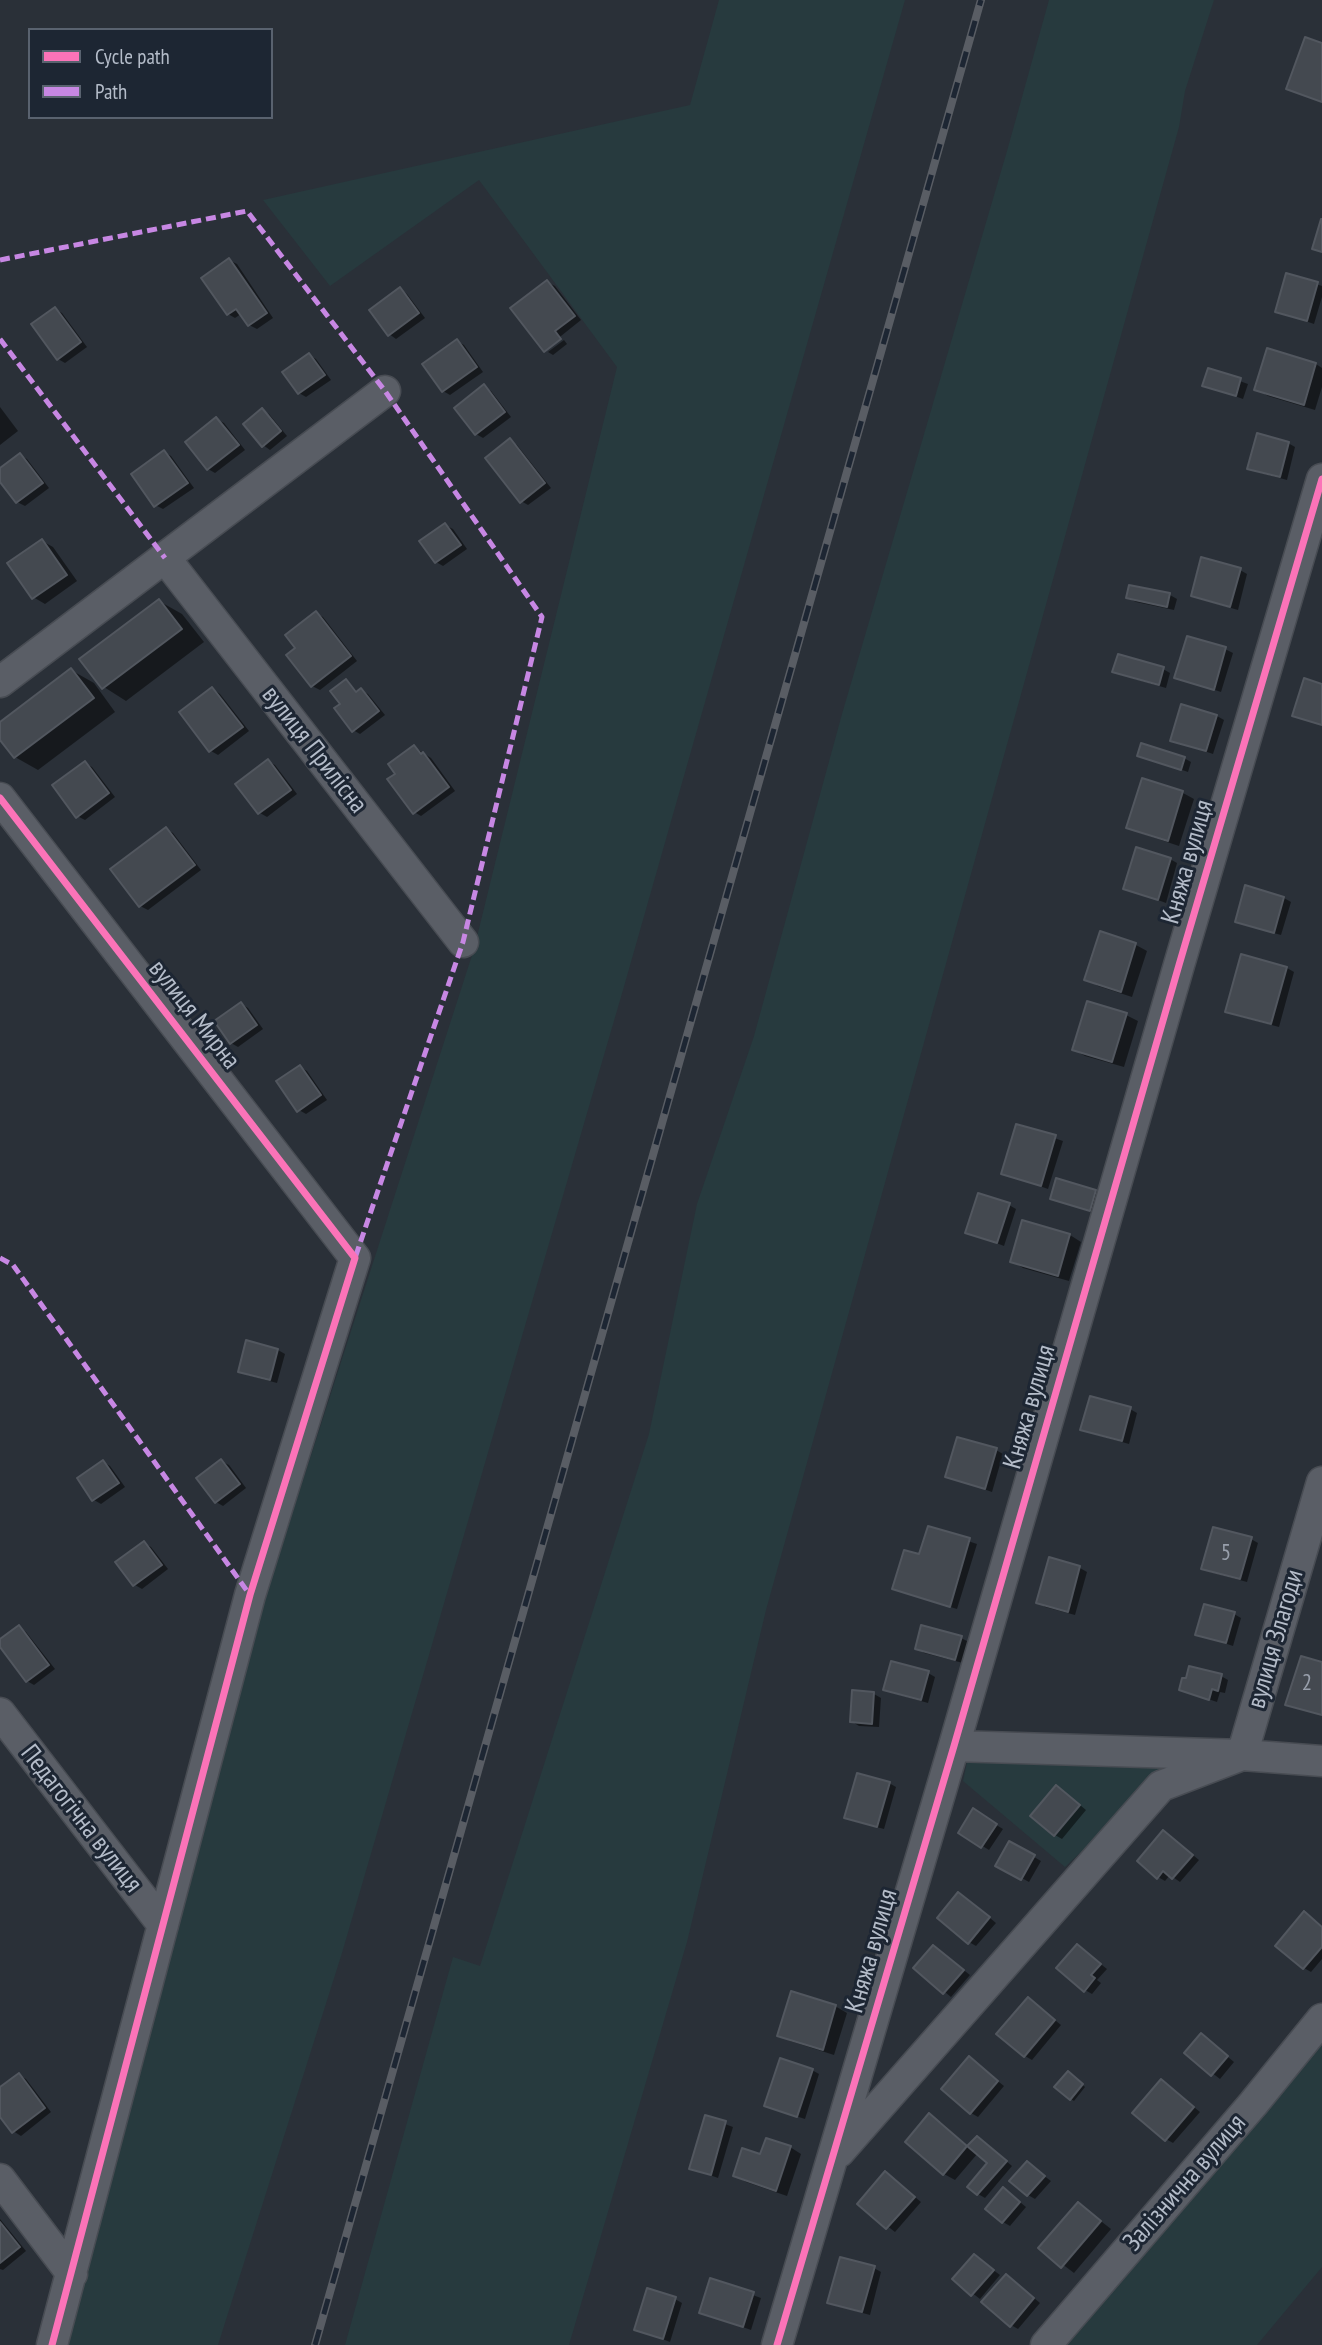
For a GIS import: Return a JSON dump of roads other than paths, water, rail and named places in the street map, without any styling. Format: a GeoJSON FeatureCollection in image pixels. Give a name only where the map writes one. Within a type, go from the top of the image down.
{"type":"FeatureCollection","features":[{"type":"Feature","properties":{"kind":"street"},"geometry":{"type":"LineString","coordinates":[[0,682],[385,391]]}},
{"type":"Feature","properties":{"kind":"street","name":"Княжа вулиця"},"geometry":{"type":"LineString","coordinates":[[777,2345],[1322,479]]}},
{"type":"Feature","properties":{"kind":"street","name":"вулиця Прилісна"},"geometry":{"type":"LineString","coordinates":[[165,558],[463,942]]}},
{"type":"Feature","properties":{"kind":"street","name":"вулиця Мирна"},"geometry":{"type":"LineString","coordinates":[[0,798],[355,1258],[250,1595],[163,1926]]}},
{"type":"Feature","properties":{"kind":"street","name":"вулиця Злагоди"},"geometry":{"type":"LineString","coordinates":[[1242,1755],[1322,1482]]}},
{"type":"Feature","properties":{"kind":"street","name":"Педагогічна вулиця"},"geometry":{"type":"LineString","coordinates":[[0,1713],[163,1926]]}},
{"type":"Feature","properties":{"kind":"street"},"geometry":{"type":"LineString","coordinates":[[954,1746],[1242,1755],[1322,1761]]}},
{"type":"Feature","properties":{"kind":"street"},"geometry":{"type":"LineString","coordinates":[[832,2158],[1161,1786],[1242,1755]]}},
{"type":"Feature","properties":{"kind":"street"},"geometry":{"type":"LineString","coordinates":[[52,2345],[163,1926]]}},
{"type":"Feature","properties":{"kind":"street","name":"Залізнична вулиця"},"geometry":{"type":"LineString","coordinates":[[1046,2345],[1253,2104],[1322,2019]]}},
{"type":"Feature","properties":{"kind":"street"},"geometry":{"type":"LineString","coordinates":[[0,2179],[72,2274]]}},
{"type":"Feature","properties":{"kind":"railway"},"geometry":{"type":"LineString","coordinates":[[315,2345],[981,0]]}}]}
